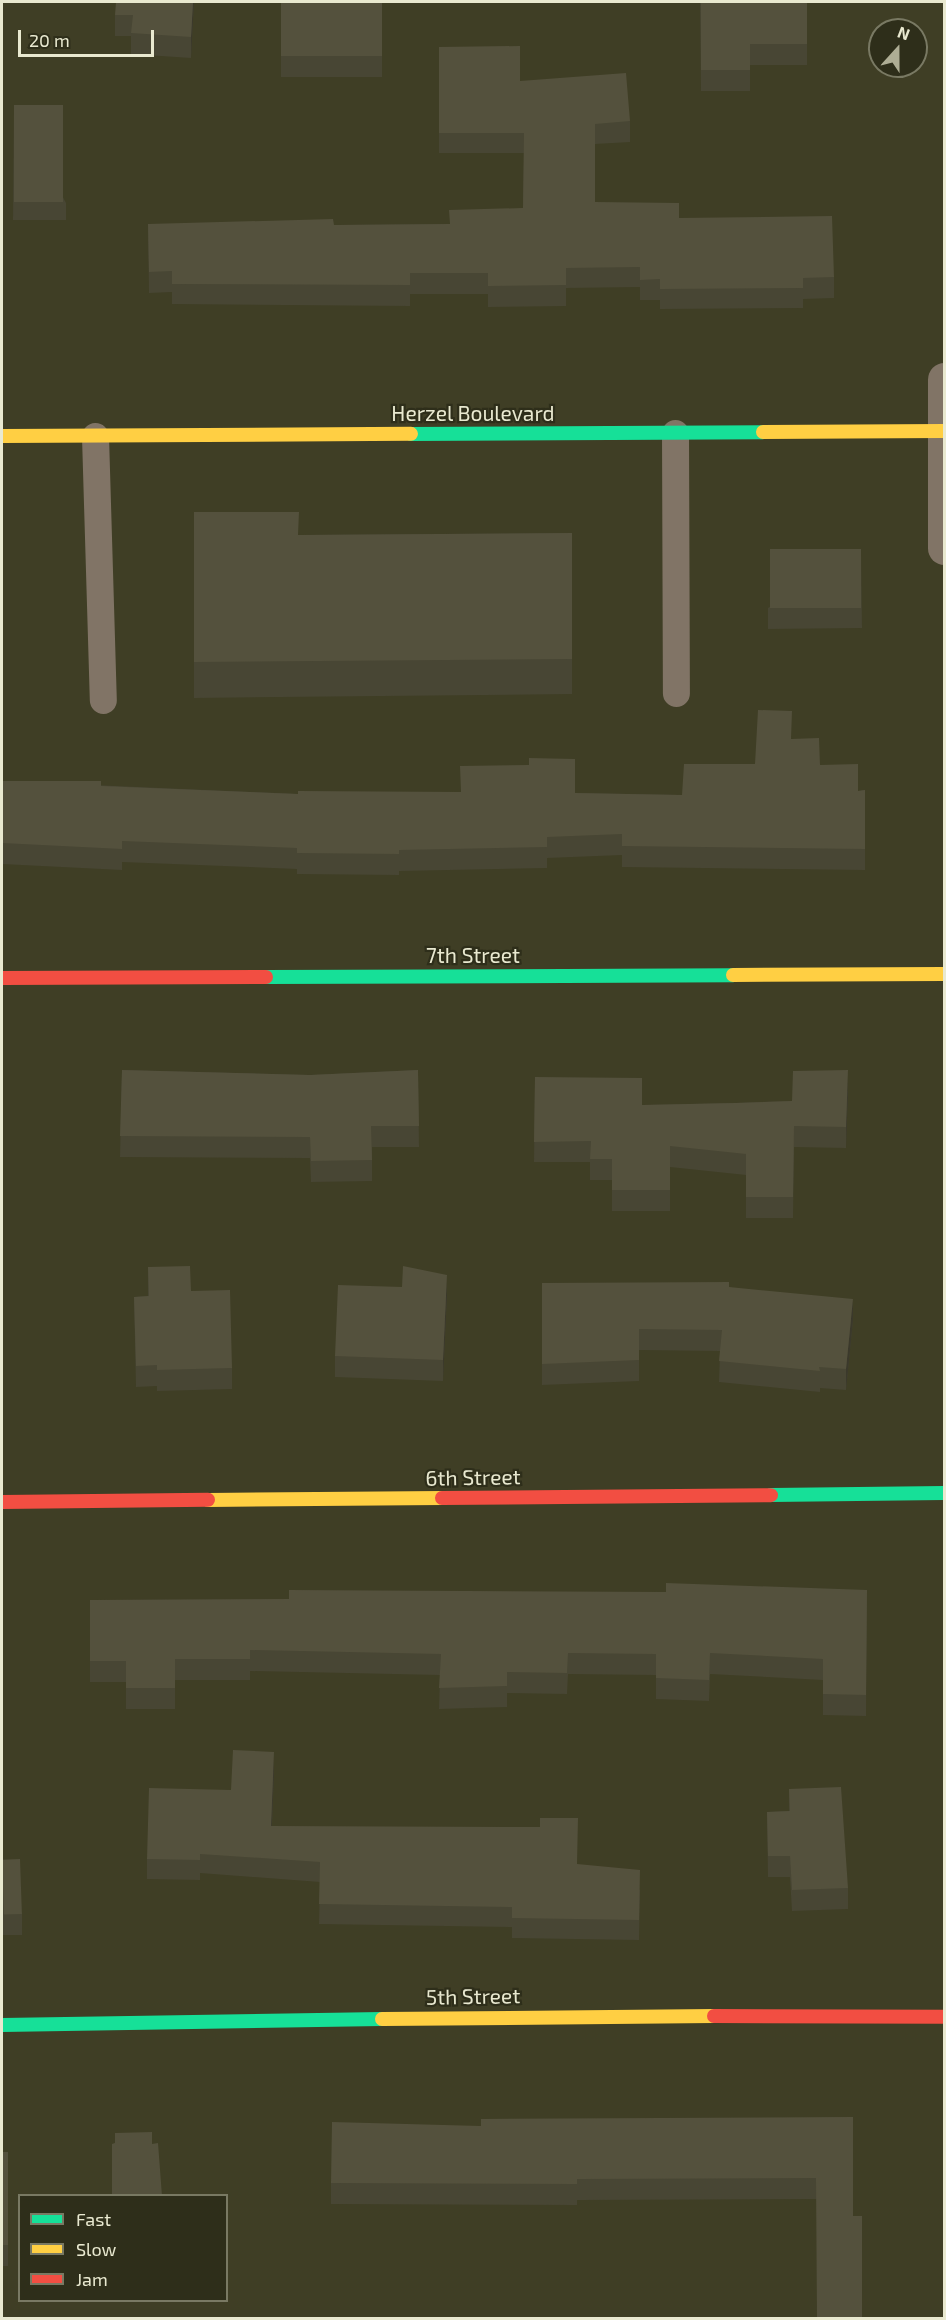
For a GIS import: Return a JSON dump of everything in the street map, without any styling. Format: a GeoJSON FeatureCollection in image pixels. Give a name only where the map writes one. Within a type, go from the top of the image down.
{"type":"FeatureCollection","features":[{"type":"Feature","properties":{"kind":"street"},"geometry":{"type":"LineString","coordinates":[[945,380],[943,431],[945,548]]}},
{"type":"Feature","properties":{"kind":"street","name":"Herzel Boulevard"},"geometry":{"type":"LineString","coordinates":[[2,436],[943,431]]}},
{"type":"Feature","properties":{"kind":"street","name":"7th Street"},"geometry":{"type":"LineString","coordinates":[[2,978],[945,974]]}},
{"type":"Feature","properties":{"kind":"street","name":"6th Street"},"geometry":{"type":"LineString","coordinates":[[2,1502],[945,1493]]}},
{"type":"Feature","properties":{"kind":"street","name":"5th Street"},"geometry":{"type":"LineString","coordinates":[[2,2025],[558,2016],[945,2017]]}},
{"type":"Feature","properties":{"kind":"lane"},"geometry":{"type":"LineString","coordinates":[[675,433],[676,693]]}},
{"type":"Feature","properties":{"kind":"lane"},"geometry":{"type":"LineString","coordinates":[[95,436],[103,700]]}},
{"type":"Feature","properties":{"kind":"building"},"geometry":{"type":"Polygon","coordinates":[[[116,2],[193,2],[191,37],[131,33],[133,15],[115,15],[116,2]]]}},
{"type":"Feature","properties":{"kind":"building"},"geometry":{"type":"Polygon","coordinates":[[[281,2],[382,2],[382,56],[281,56],[281,2]]]}},
{"type":"Feature","properties":{"kind":"building"},"geometry":{"type":"Polygon","coordinates":[[[701,2],[807,2],[807,44],[750,44],[750,70],[701,70],[701,2]]]}},
{"type":"Feature","properties":{"kind":"building"},"geometry":{"type":"Polygon","coordinates":[[[520,46],[520,81],[626,73],[630,121],[595,124],[595,202],[679,203],[679,218],[832,216],[834,277],[803,278],[803,288],[660,289],[660,279],[640,280],[640,267],[566,268],[566,285],[488,286],[488,273],[410,273],[410,285],[172,284],[172,271],[149,272],[148,224],[333,219],[334,225],[450,224],[449,210],[523,208],[524,133],[439,133],[439,47],[520,46]]]}},
{"type":"Feature","properties":{"kind":"building"},"geometry":{"type":"Polygon","coordinates":[[[14,105],[63,105],[63,202],[14,202],[14,105]]]}},
{"type":"Feature","properties":{"kind":"building"},"geometry":{"type":"Polygon","coordinates":[[[194,512],[299,512],[298,535],[572,533],[572,659],[194,662],[194,512]]]}},
{"type":"Feature","properties":{"kind":"building"},"geometry":{"type":"Polygon","coordinates":[[[770,549],[861,549],[861,608],[770,608],[770,549]]]}},
{"type":"Feature","properties":{"kind":"building"},"geometry":{"type":"Polygon","coordinates":[[[758,710],[792,711],[791,739],[819,738],[820,765],[858,764],[858,791],[865,790],[865,849],[622,846],[622,834],[547,837],[547,847],[399,850],[399,854],[297,853],[297,848],[122,841],[122,849],[2,843],[2,781],[101,781],[101,786],[298,794],[298,791],[461,792],[460,766],[529,765],[529,758],[575,759],[575,793],[682,795],[684,764],[755,764],[758,710]]]}},
{"type":"Feature","properties":{"kind":"building"},"geometry":{"type":"Polygon","coordinates":[[[122,1070],[310,1075],[418,1070],[419,1126],[371,1126],[372,1160],[311,1161],[310,1137],[120,1136],[122,1070]]]}},
{"type":"Feature","properties":{"kind":"building"},"geometry":{"type":"Polygon","coordinates":[[[848,1070],[846,1127],[794,1126],[793,1197],[746,1197],[746,1154],[670,1146],[670,1190],[612,1190],[612,1159],[590,1159],[591,1141],[534,1142],[535,1077],[642,1078],[642,1105],[735,1103],[792,1101],[793,1071],[848,1070]]]}},
{"type":"Feature","properties":{"kind":"building"},"geometry":{"type":"Polygon","coordinates":[[[2,1072],[3,1133],[2,1133],[2,1072]]]}},
{"type":"Feature","properties":{"kind":"building"},"geometry":{"type":"Polygon","coordinates":[[[190,1266],[191,1291],[230,1290],[232,1368],[157,1370],[157,1365],[136,1366],[134,1297],[149,1296],[148,1267],[190,1266]]]}},
{"type":"Feature","properties":{"kind":"building"},"geometry":{"type":"Polygon","coordinates":[[[403,1266],[447,1275],[443,1360],[335,1356],[338,1285],[402,1287],[403,1266]]]}},
{"type":"Feature","properties":{"kind":"building"},"geometry":{"type":"Polygon","coordinates":[[[729,1282],[729,1287],[853,1299],[846,1369],[819,1367],[820,1371],[719,1361],[722,1330],[639,1329],[639,1360],[542,1364],[542,1283],[729,1282]]]}},
{"type":"Feature","properties":{"kind":"building"},"geometry":{"type":"Polygon","coordinates":[[[666,1583],[867,1590],[866,1695],[823,1694],[823,1659],[710,1653],[709,1680],[656,1678],[656,1654],[568,1653],[567,1673],[507,1672],[507,1686],[439,1688],[441,1654],[250,1650],[250,1659],[175,1659],[175,1688],[126,1688],[126,1661],[90,1661],[90,1600],[289,1599],[289,1590],[666,1592],[666,1583]]]}},
{"type":"Feature","properties":{"kind":"building"},"geometry":{"type":"Polygon","coordinates":[[[233,1750],[274,1752],[271,1826],[540,1827],[540,1818],[578,1818],[577,1864],[640,1870],[639,1920],[512,1918],[512,1907],[319,1904],[320,1862],[200,1854],[200,1860],[147,1859],[149,1788],[231,1790],[233,1750]]]}},
{"type":"Feature","properties":{"kind":"building"},"geometry":{"type":"Polygon","coordinates":[[[841,1787],[848,1888],[792,1890],[790,1856],[768,1856],[767,1812],[790,1811],[789,1789],[841,1787]]]}},
{"type":"Feature","properties":{"kind":"building"},"geometry":{"type":"Polygon","coordinates":[[[20,1859],[22,1914],[4,1915],[2,1860],[20,1859]]]}},
{"type":"Feature","properties":{"kind":"building"},"geometry":{"type":"Polygon","coordinates":[[[853,2117],[853,2216],[862,2216],[862,2319],[817,2319],[816,2178],[577,2179],[577,2184],[331,2183],[332,2122],[481,2126],[481,2119],[853,2117]]]}},
{"type":"Feature","properties":{"kind":"building"},"geometry":{"type":"Polygon","coordinates":[[[152,2132],[152,2144],[158,2143],[162,2194],[112,2194],[112,2144],[115,2143],[115,2133],[152,2132]]]}},
{"type":"Feature","properties":{"kind":"building"},"geometry":{"type":"Polygon","coordinates":[[[2,2152],[8,2152],[8,2245],[2,2245],[2,2152]]]}},
{"type":"Feature","properties":{"kind":"traffic: fast"},"geometry":{"type":"LineString","coordinates":[[411,434],[763,432]]}},
{"type":"Feature","properties":{"kind":"traffic: fast"},"geometry":{"type":"LineString","coordinates":[[266,977],[733,975]]}},
{"type":"Feature","properties":{"kind":"traffic: fast"},"geometry":{"type":"LineString","coordinates":[[771,1495],[944,1493]]}},
{"type":"Feature","properties":{"kind":"traffic: fast"},"geometry":{"type":"LineString","coordinates":[[2,2025],[382,2019]]}},
{"type":"Feature","properties":{"kind":"traffic: slow"},"geometry":{"type":"LineString","coordinates":[[763,432],[944,431]]}},
{"type":"Feature","properties":{"kind":"traffic: slow"},"geometry":{"type":"LineString","coordinates":[[2,436],[411,434]]}},
{"type":"Feature","properties":{"kind":"traffic: slow"},"geometry":{"type":"LineString","coordinates":[[733,975],[944,974]]}},
{"type":"Feature","properties":{"kind":"traffic: slow"},"geometry":{"type":"LineString","coordinates":[[208,1500],[442,1498]]}},
{"type":"Feature","properties":{"kind":"traffic: slow"},"geometry":{"type":"LineString","coordinates":[[382,2019],[714,2016]]}},
{"type":"Feature","properties":{"kind":"traffic: jam"},"geometry":{"type":"LineString","coordinates":[[2,978],[266,977]]}},
{"type":"Feature","properties":{"kind":"traffic: jam"},"geometry":{"type":"LineString","coordinates":[[442,1498],[771,1495]]}},
{"type":"Feature","properties":{"kind":"traffic: jam"},"geometry":{"type":"LineString","coordinates":[[2,1502],[208,1500]]}},
{"type":"Feature","properties":{"kind":"traffic: jam"},"geometry":{"type":"LineString","coordinates":[[714,2016],[944,2017]]}}]}
